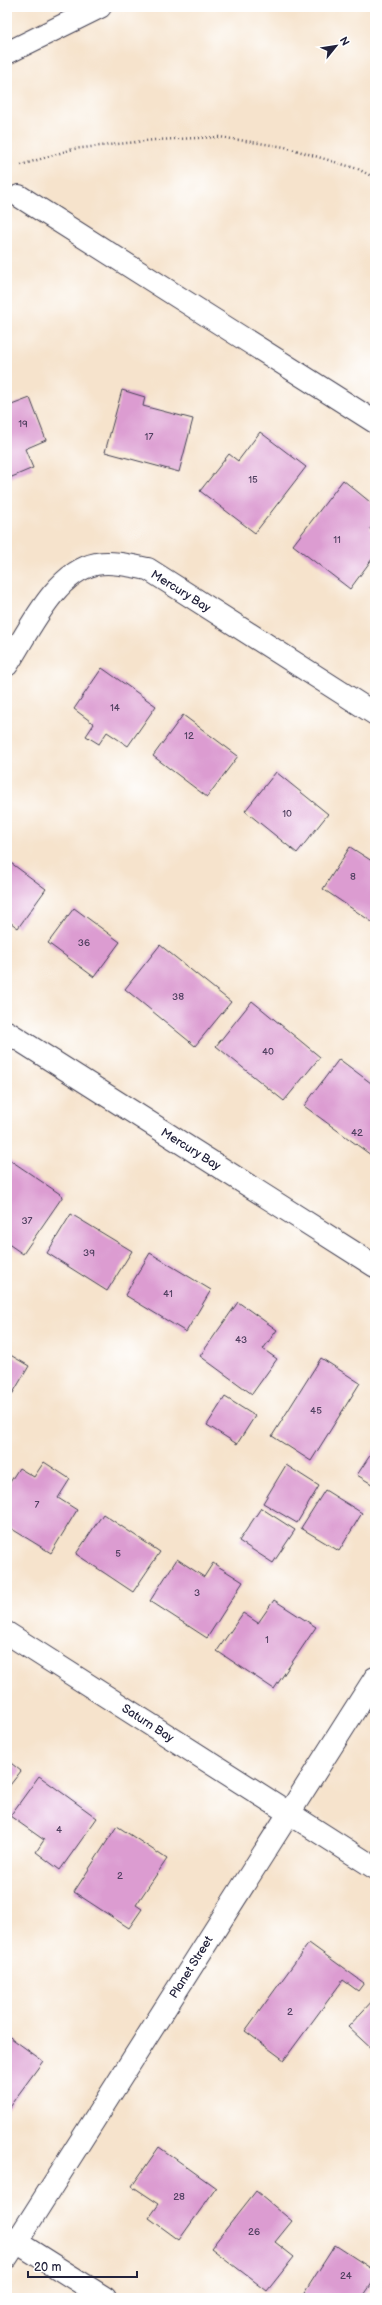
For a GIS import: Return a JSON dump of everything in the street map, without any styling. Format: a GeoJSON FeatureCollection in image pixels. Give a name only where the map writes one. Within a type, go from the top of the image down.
{"type":"FeatureCollection","features":[{"type":"Feature","properties":{"kind":"street"},"geometry":{"type":"LineString","coordinates":[[7,53],[100,7]]}},
{"type":"Feature","properties":{"kind":"street"},"geometry":{"type":"LineString","coordinates":[[20,196],[375,422]]}},
{"type":"Feature","properties":{"kind":"street","name":"Mercury Bay"},"geometry":{"type":"LineString","coordinates":[[7,665],[53,593],[72,575],[96,564],[122,564],[148,570],[375,714]]}},
{"type":"Feature","properties":{"kind":"street","name":"Mercury Bay"},"geometry":{"type":"LineString","coordinates":[[7,1032],[375,1266]]}},
{"type":"Feature","properties":{"kind":"street","name":"Saturn Bay"},"geometry":{"type":"LineString","coordinates":[[7,1633],[375,1868]]}},
{"type":"Feature","properties":{"kind":"street","name":"Planet Street"},"geometry":{"type":"LineString","coordinates":[[10,2245],[375,1678]]}},
{"type":"Feature","properties":{"kind":"street"},"geometry":{"type":"LineString","coordinates":[[10,2245],[105,2298]]}},
{"type":"Feature","properties":{"kind":"path"},"geometry":{"type":"LineString","coordinates":[[14,167],[73,149],[154,140],[219,137],[285,147],[358,169],[375,178]]}},
{"type":"Feature","properties":{"kind":"building"},"geometry":{"type":"Polygon","coordinates":[[[122,390],[145,397],[143,406],[193,419],[179,472],[105,452],[122,390]]]}},
{"type":"Feature","properties":{"kind":"building"},"geometry":{"type":"Polygon","coordinates":[[[30,398],[46,440],[25,449],[33,468],[7,479],[7,401],[9,406],[30,398]]]}},
{"type":"Feature","properties":{"kind":"building"},"geometry":{"type":"Polygon","coordinates":[[[260,432],[306,467],[255,533],[200,491],[229,454],[238,461],[260,432]]]}},
{"type":"Feature","properties":{"kind":"building"},"geometry":{"type":"Polygon","coordinates":[[[343,480],[375,506],[375,522],[370,529],[375,532],[375,555],[350,589],[293,545],[343,480]]]}},
{"type":"Feature","properties":{"kind":"building"},"geometry":{"type":"Polygon","coordinates":[[[102,668],[156,706],[128,746],[107,732],[99,744],[86,736],[94,724],[74,709],[102,668]]]}},
{"type":"Feature","properties":{"kind":"building"},"geometry":{"type":"Polygon","coordinates":[[[183,715],[238,756],[207,797],[153,756],[183,715]]]}},
{"type":"Feature","properties":{"kind":"building"},"geometry":{"type":"Polygon","coordinates":[[[276,772],[328,814],[297,853],[245,811],[276,772]]]}},
{"type":"Feature","properties":{"kind":"building"},"geometry":{"type":"Polygon","coordinates":[[[350,847],[375,863],[375,924],[323,889],[350,847]]]}},
{"type":"Feature","properties":{"kind":"building"},"geometry":{"type":"Polygon","coordinates":[[[7,860],[46,889],[18,928],[7,920],[7,860]]]}},
{"type":"Feature","properties":{"kind":"building"},"geometry":{"type":"Polygon","coordinates":[[[74,908],[120,942],[94,977],[48,943],[74,908]]]}},
{"type":"Feature","properties":{"kind":"building"},"geometry":{"type":"Polygon","coordinates":[[[160,945],[231,1002],[195,1046],[125,989],[160,945]]]}},
{"type":"Feature","properties":{"kind":"building"},"geometry":{"type":"Polygon","coordinates":[[[252,1001],[320,1057],[284,1101],[216,1046],[252,1001]]]}},
{"type":"Feature","properties":{"kind":"building"},"geometry":{"type":"Polygon","coordinates":[[[339,1059],[375,1086],[375,1158],[304,1106],[339,1059]]]}},
{"type":"Feature","properties":{"kind":"building"},"geometry":{"type":"Polygon","coordinates":[[[7,1158],[63,1196],[23,1254],[7,1243],[7,1158]]]}},
{"type":"Feature","properties":{"kind":"building"},"geometry":{"type":"Polygon","coordinates":[[[71,1214],[132,1251],[107,1291],[47,1253],[71,1214]]]}},
{"type":"Feature","properties":{"kind":"building"},"geometry":{"type":"Polygon","coordinates":[[[150,1253],[211,1290],[186,1332],[125,1295],[150,1253]]]}},
{"type":"Feature","properties":{"kind":"building"},"geometry":{"type":"Polygon","coordinates":[[[238,1302],[277,1330],[263,1349],[277,1359],[252,1394],[200,1356],[238,1302]]]}},
{"type":"Feature","properties":{"kind":"building"},"geometry":{"type":"Polygon","coordinates":[[[7,1353],[29,1366],[7,1403],[7,1353]]]}},
{"type":"Feature","properties":{"kind":"building"},"geometry":{"type":"Polygon","coordinates":[[[321,1358],[360,1383],[311,1461],[272,1436],[321,1358]]]}},
{"type":"Feature","properties":{"kind":"building"},"geometry":{"type":"Polygon","coordinates":[[[225,1397],[255,1416],[237,1444],[207,1425],[225,1397]]]}},
{"type":"Feature","properties":{"kind":"building"},"geometry":{"type":"Polygon","coordinates":[[[375,1448],[375,1486],[357,1475],[375,1448]]]}},
{"type":"Feature","properties":{"kind":"building"},"geometry":{"type":"Polygon","coordinates":[[[44,1462],[70,1479],[58,1498],[77,1510],[51,1553],[7,1526],[7,1487],[19,1468],[34,1477],[44,1462]]]}},
{"type":"Feature","properties":{"kind":"building"},"geometry":{"type":"Polygon","coordinates":[[[286,1465],[319,1486],[297,1523],[263,1503],[286,1465]]]}},
{"type":"Feature","properties":{"kind":"building"},"geometry":{"type":"Polygon","coordinates":[[[325,1490],[362,1513],[339,1551],[301,1528],[325,1490]]]}},
{"type":"Feature","properties":{"kind":"building"},"geometry":{"type":"Polygon","coordinates":[[[261,1508],[295,1530],[273,1563],[239,1541],[261,1508]]]}},
{"type":"Feature","properties":{"kind":"building"},"geometry":{"type":"Polygon","coordinates":[[[103,1514],[160,1552],[133,1592],[76,1554],[103,1514]]]}},
{"type":"Feature","properties":{"kind":"building"},"geometry":{"type":"Polygon","coordinates":[[[177,1559],[204,1577],[213,1563],[243,1582],[207,1638],[150,1601],[177,1559]]]}},
{"type":"Feature","properties":{"kind":"building"},"geometry":{"type":"Polygon","coordinates":[[[274,1600],[316,1627],[274,1689],[217,1651],[243,1613],[258,1623],[274,1600]]]}},
{"type":"Feature","properties":{"kind":"building"},"geometry":{"type":"Polygon","coordinates":[[[7,1760],[21,1771],[7,1789],[7,1760]]]}},
{"type":"Feature","properties":{"kind":"building"},"geometry":{"type":"Polygon","coordinates":[[[39,1776],[97,1818],[60,1870],[36,1852],[44,1840],[10,1816],[39,1776]]]}},
{"type":"Feature","properties":{"kind":"building"},"geometry":{"type":"Polygon","coordinates":[[[117,1826],[167,1859],[136,1905],[142,1909],[129,1928],[74,1892],[117,1826]]]}},
{"type":"Feature","properties":{"kind":"building"},"geometry":{"type":"Polygon","coordinates":[[[309,1943],[364,1983],[358,1991],[343,1980],[284,2060],[245,2031],[309,1943]]]}},
{"type":"Feature","properties":{"kind":"building"},"geometry":{"type":"Polygon","coordinates":[[[375,1998],[375,2052],[348,2027],[375,1998]]]}},
{"type":"Feature","properties":{"kind":"building"},"geometry":{"type":"Polygon","coordinates":[[[7,2035],[43,2061],[7,2110],[7,2035]]]}},
{"type":"Feature","properties":{"kind":"building"},"geometry":{"type":"Polygon","coordinates":[[[159,2147],[216,2188],[179,2240],[149,2218],[159,2204],[132,2186],[159,2147]]]}},
{"type":"Feature","properties":{"kind":"building"},"geometry":{"type":"Polygon","coordinates":[[[256,2191],[292,2221],[275,2242],[294,2257],[267,2291],[211,2248],[256,2191]]]}},
{"type":"Feature","properties":{"kind":"building"},"geometry":{"type":"Polygon","coordinates":[[[335,2245],[375,2271],[375,2279],[362,2298],[301,2298],[335,2245]]]}}]}
